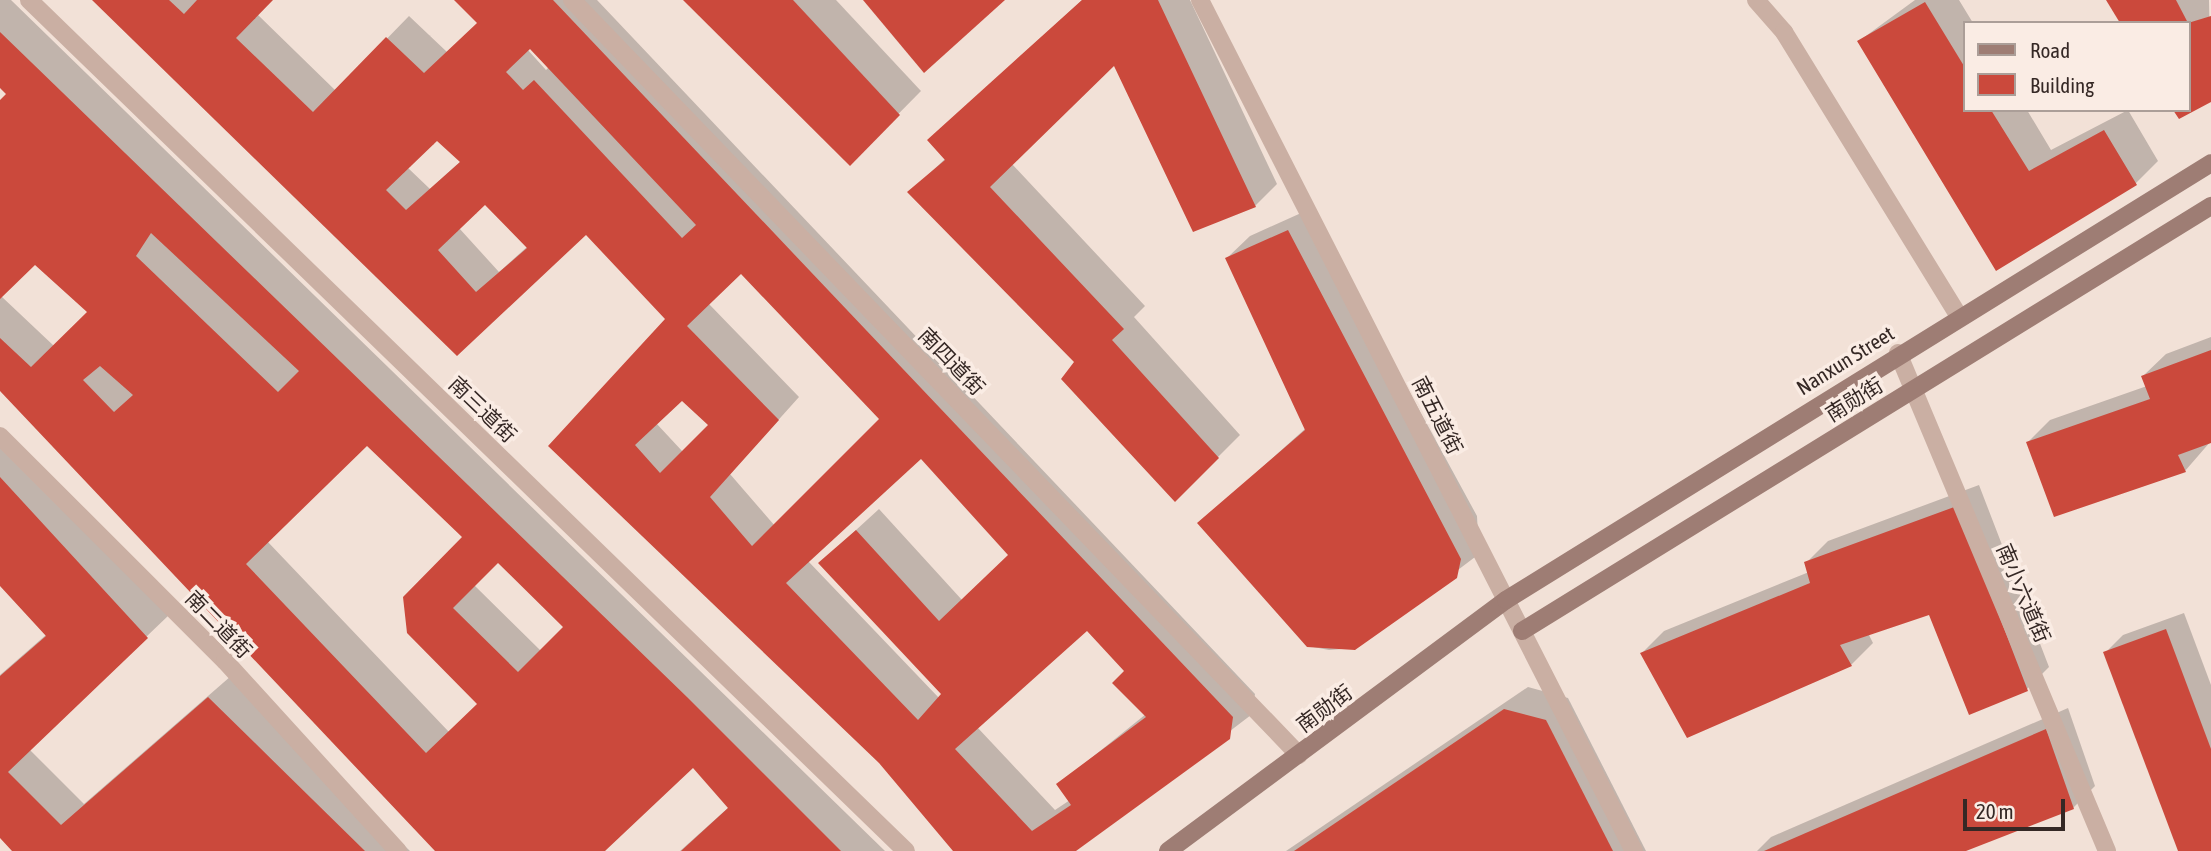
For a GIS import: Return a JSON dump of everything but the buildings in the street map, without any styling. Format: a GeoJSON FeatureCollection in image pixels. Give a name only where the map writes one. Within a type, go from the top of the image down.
{"type":"FeatureCollection","features":[{"type":"Feature","properties":{"kind":"main road","name":"Nanxun Street"},"geometry":{"type":"LineString","coordinates":[[1506,600],[1898,353],[2211,163]]}},
{"type":"Feature","properties":{"kind":"main road","name":"南勋街"},"geometry":{"type":"LineString","coordinates":[[1522,631],[2211,206]]}},
{"type":"Feature","properties":{"kind":"main road","name":"南勋街"},"geometry":{"type":"LineString","coordinates":[[1168,851],[1506,600]]}},
{"type":"Feature","properties":{"kind":"street","name":"南三道街"},"geometry":{"type":"LineString","coordinates":[[29,0],[905,851]]}},
{"type":"Feature","properties":{"kind":"street","name":"南四道街"},"geometry":{"type":"LineString","coordinates":[[572,0],[1299,755]]}},
{"type":"Feature","properties":{"kind":"street","name":"南五道街"},"geometry":{"type":"LineString","coordinates":[[1200,0],[1634,851]]}},
{"type":"Feature","properties":{"kind":"street"},"geometry":{"type":"LineString","coordinates":[[1756,0],[1784,32],[1959,317]]}},
{"type":"Feature","properties":{"kind":"street","name":"南小六道街"},"geometry":{"type":"LineString","coordinates":[[1898,353],[2107,851]]}},
{"type":"Feature","properties":{"kind":"street","name":"南二道街"},"geometry":{"type":"LineString","coordinates":[[0,436],[225,661],[398,851]]}}]}
